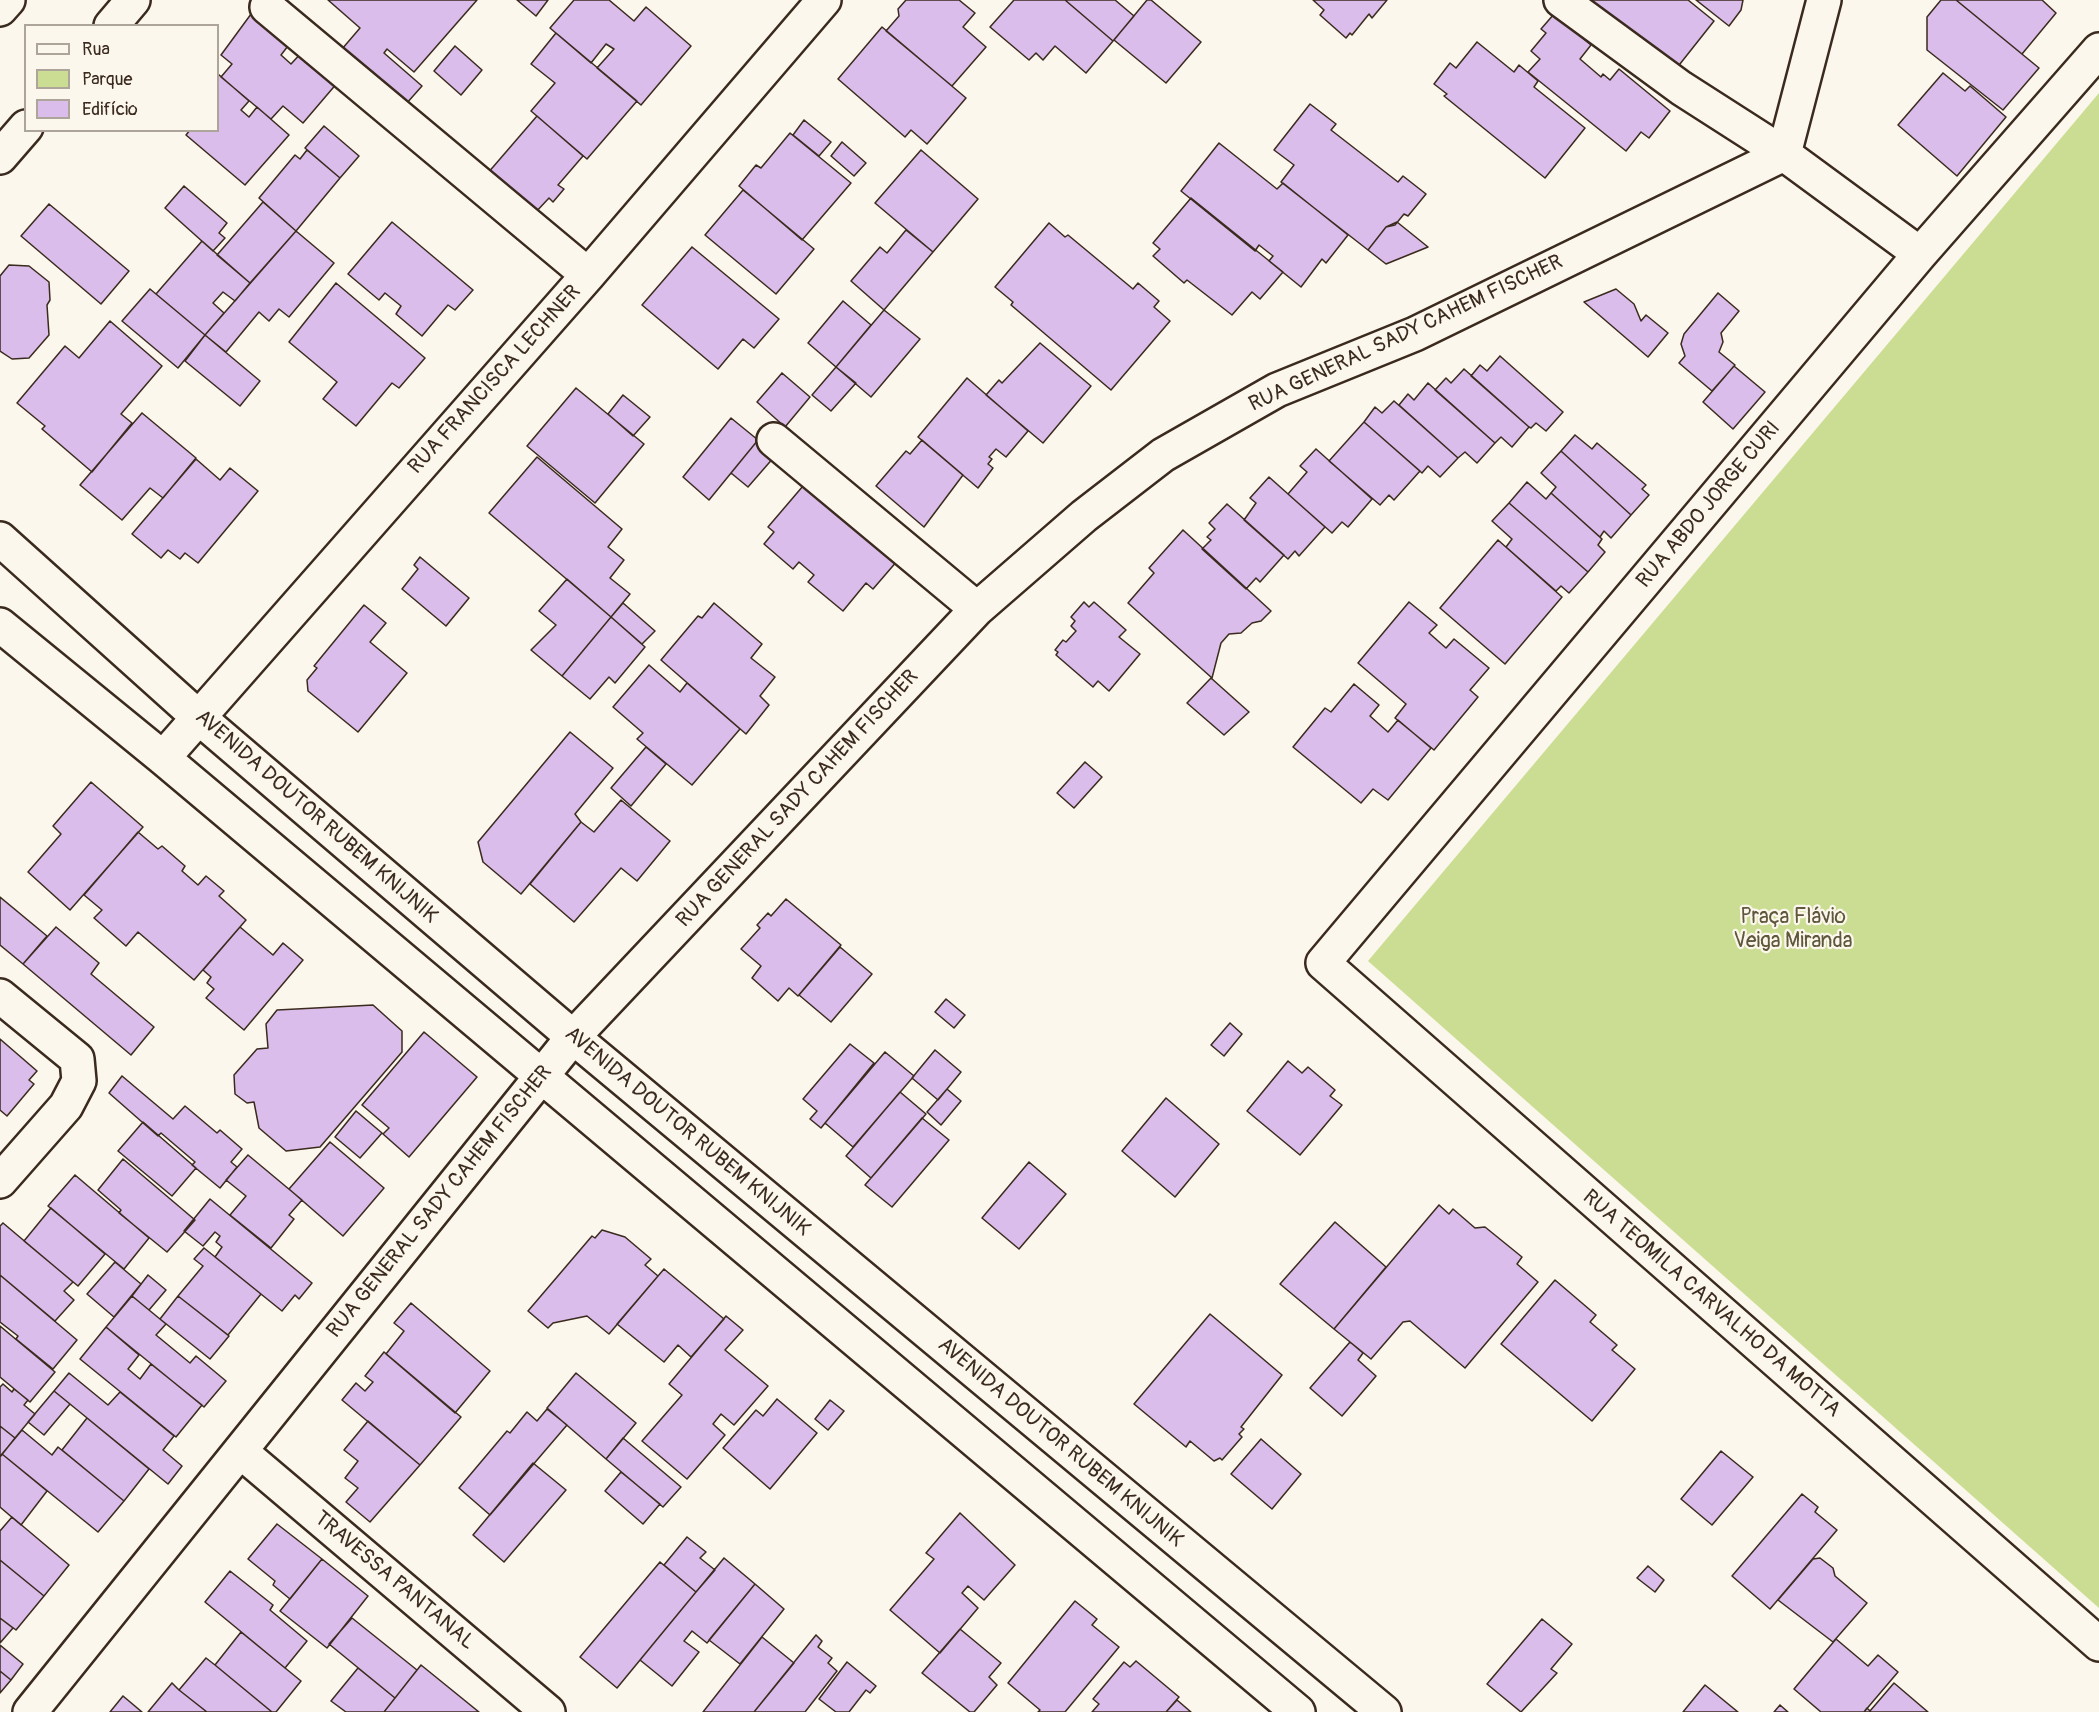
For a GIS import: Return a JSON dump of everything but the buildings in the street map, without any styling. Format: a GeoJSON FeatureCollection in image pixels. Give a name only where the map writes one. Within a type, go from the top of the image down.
{"type":"FeatureCollection","features":[{"type":"Feature","properties":{"kind":"street"},"geometry":{"type":"LineString","coordinates":[[0,9],[8,0]]}},
{"type":"Feature","properties":{"kind":"street"},"geometry":{"type":"LineString","coordinates":[[113,24],[133,0]]}},
{"type":"Feature","properties":{"kind":"street","name":"RUA FRANCISCA LECHNER"},"geometry":{"type":"LineString","coordinates":[[163,758],[197,716],[588,275],[824,0]]}},
{"type":"Feature","properties":{"kind":"street"},"geometry":{"type":"LineString","coordinates":[[1561,0],[1681,88],[1784,154],[1920,254]]}},
{"type":"Feature","properties":{"kind":"street"},"geometry":{"type":"LineString","coordinates":[[1784,154],[1824,0]]}},
{"type":"Feature","properties":{"kind":"street"},"geometry":{"type":"LineString","coordinates":[[267,7],[588,275]]}},
{"type":"Feature","properties":{"kind":"street","name":"RUA ABDO JORGE CURI"},"geometry":{"type":"LineString","coordinates":[[1323,963],[1920,254],[2099,50]]}},
{"type":"Feature","properties":{"kind":"street"},"geometry":{"type":"LineString","coordinates":[[0,157],[24,129]]}},
{"type":"Feature","properties":{"kind":"street","name":"RUA GENERAL SADY CAHEM FISCHER"},"geometry":{"type":"LineString","coordinates":[[30,1712],[573,1037],[977,609],[1084,516],[1163,455],[1277,390],[1415,334],[1784,154]]}},
{"type":"Feature","properties":{"kind":"street"},"geometry":{"type":"LineString","coordinates":[[774,440],[977,609]]}},
{"type":"Feature","properties":{"kind":"street","name":"AVENIDA DOUTOR RUBEM KNIJNIK"},"geometry":{"type":"LineString","coordinates":[[0,539],[197,716],[573,1037],[1384,1712]]}},
{"type":"Feature","properties":{"kind":"street"},"geometry":{"type":"LineString","coordinates":[[0,625],[163,758],[1298,1712]]}},
{"type":"Feature","properties":{"kind":"street","name":"RUA TEOMILA CARVALHO DA MOTTA"},"geometry":{"type":"LineString","coordinates":[[1323,963],[2099,1644]]}},
{"type":"Feature","properties":{"kind":"street"},"geometry":{"type":"LineString","coordinates":[[0,996],[77,1059],[79,1081],[66,1106],[0,1181]]}},
{"type":"Feature","properties":{"kind":"street"},"geometry":{"type":"LineString","coordinates":[[1018,1476],[1051,1436]]}},
{"type":"Feature","properties":{"kind":"street","name":"TRAVESSA PANTANAL"},"geometry":{"type":"LineString","coordinates":[[240,1451],[548,1712]]}},
{"type":"Feature","properties":{"kind":"green space","name":"Praça Flávio Veiga Miranda"},"geometry":{"type":"Polygon","coordinates":[[[2099,93],[2099,1608],[1368,961],[2099,93]]]}}]}
